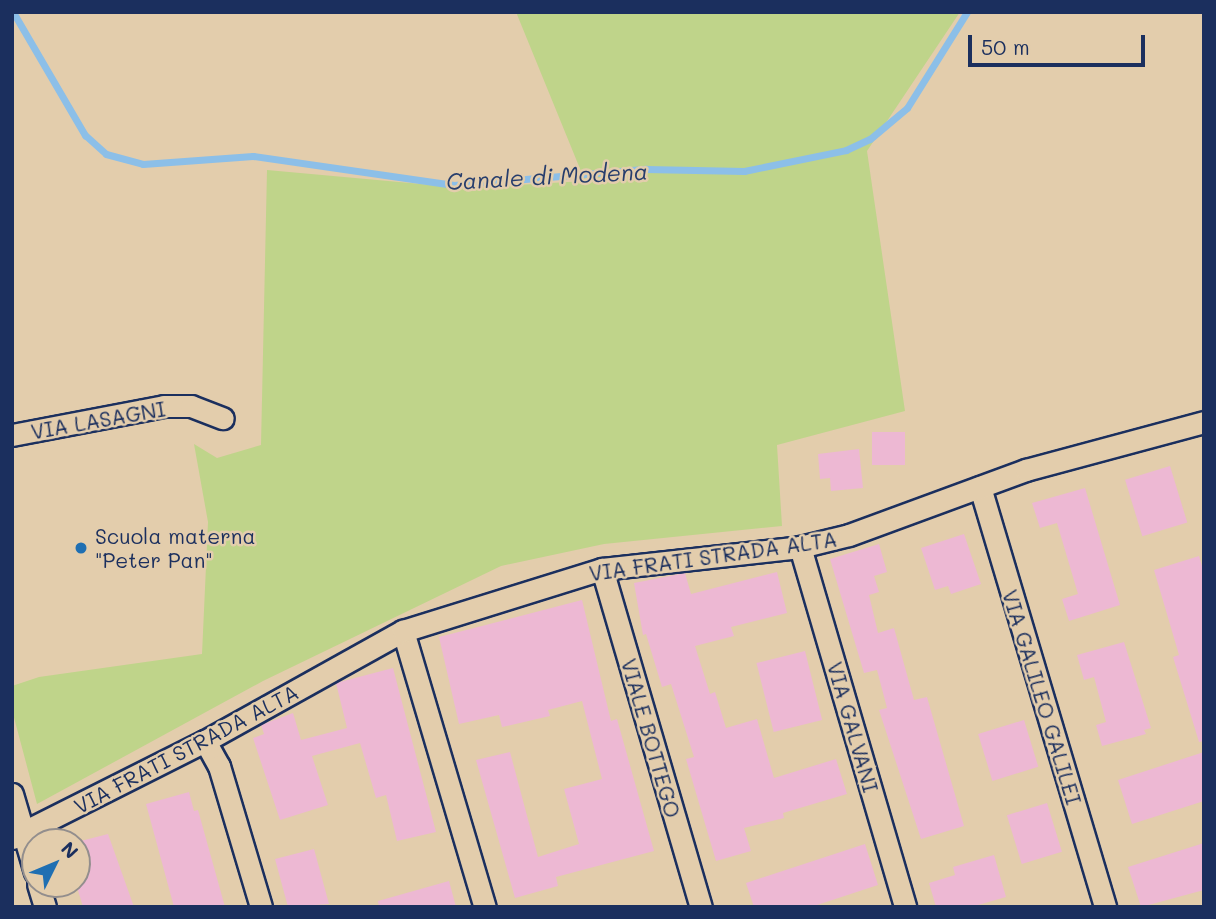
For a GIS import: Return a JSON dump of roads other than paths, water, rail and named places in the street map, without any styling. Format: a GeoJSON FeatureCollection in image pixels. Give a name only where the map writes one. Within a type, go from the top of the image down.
{"type":"FeatureCollection","features":[{"type":"Feature","properties":{"kind":"street","name":"VIA LASAGNI"},"geometry":{"type":"LineString","coordinates":[[12,435],[164,406],[191,406],[223,418]]}},
{"type":"Feature","properties":{"kind":"street","name":"VIA FRATI STRADA ALTA"},"geometry":{"type":"LineString","coordinates":[[18,837],[205,741],[403,632],[602,569],[800,547],[849,535],[980,487],[1204,423]]}},
{"type":"Feature","properties":{"kind":"street","name":"VIA GALILEO GALILEI"},"geometry":{"type":"LineString","coordinates":[[980,487],[1105,907]]}},
{"type":"Feature","properties":{"kind":"street","name":"VIA GALVANI"},"geometry":{"type":"LineString","coordinates":[[800,547],[905,907]]}},
{"type":"Feature","properties":{"kind":"street","name":"VIALE BOTTEGO"},"geometry":{"type":"LineString","coordinates":[[602,569],[701,907]]}},
{"type":"Feature","properties":{"kind":"street"},"geometry":{"type":"LineString","coordinates":[[403,632],[485,907]]}},
{"type":"Feature","properties":{"kind":"street"},"geometry":{"type":"LineString","coordinates":[[205,741],[219,766],[261,907]]}},
{"type":"Feature","properties":{"kind":"street"},"geometry":{"type":"LineString","coordinates":[[12,794],[18,837]]}},
{"type":"Feature","properties":{"kind":"waterway","name":"Canale di Modena"},"geometry":{"type":"LineString","coordinates":[[13,12],[85,135],[106,154],[143,164],[253,156],[454,185],[646,169],[744,171],[846,150],[870,139],[907,108],[967,12]]}},
{"type":"Feature","properties":{"kind":"place","name":"Scuola materna \"Peter Pan\""},"geometry":{"type":"Point","coordinates":[81,548]}}]}
